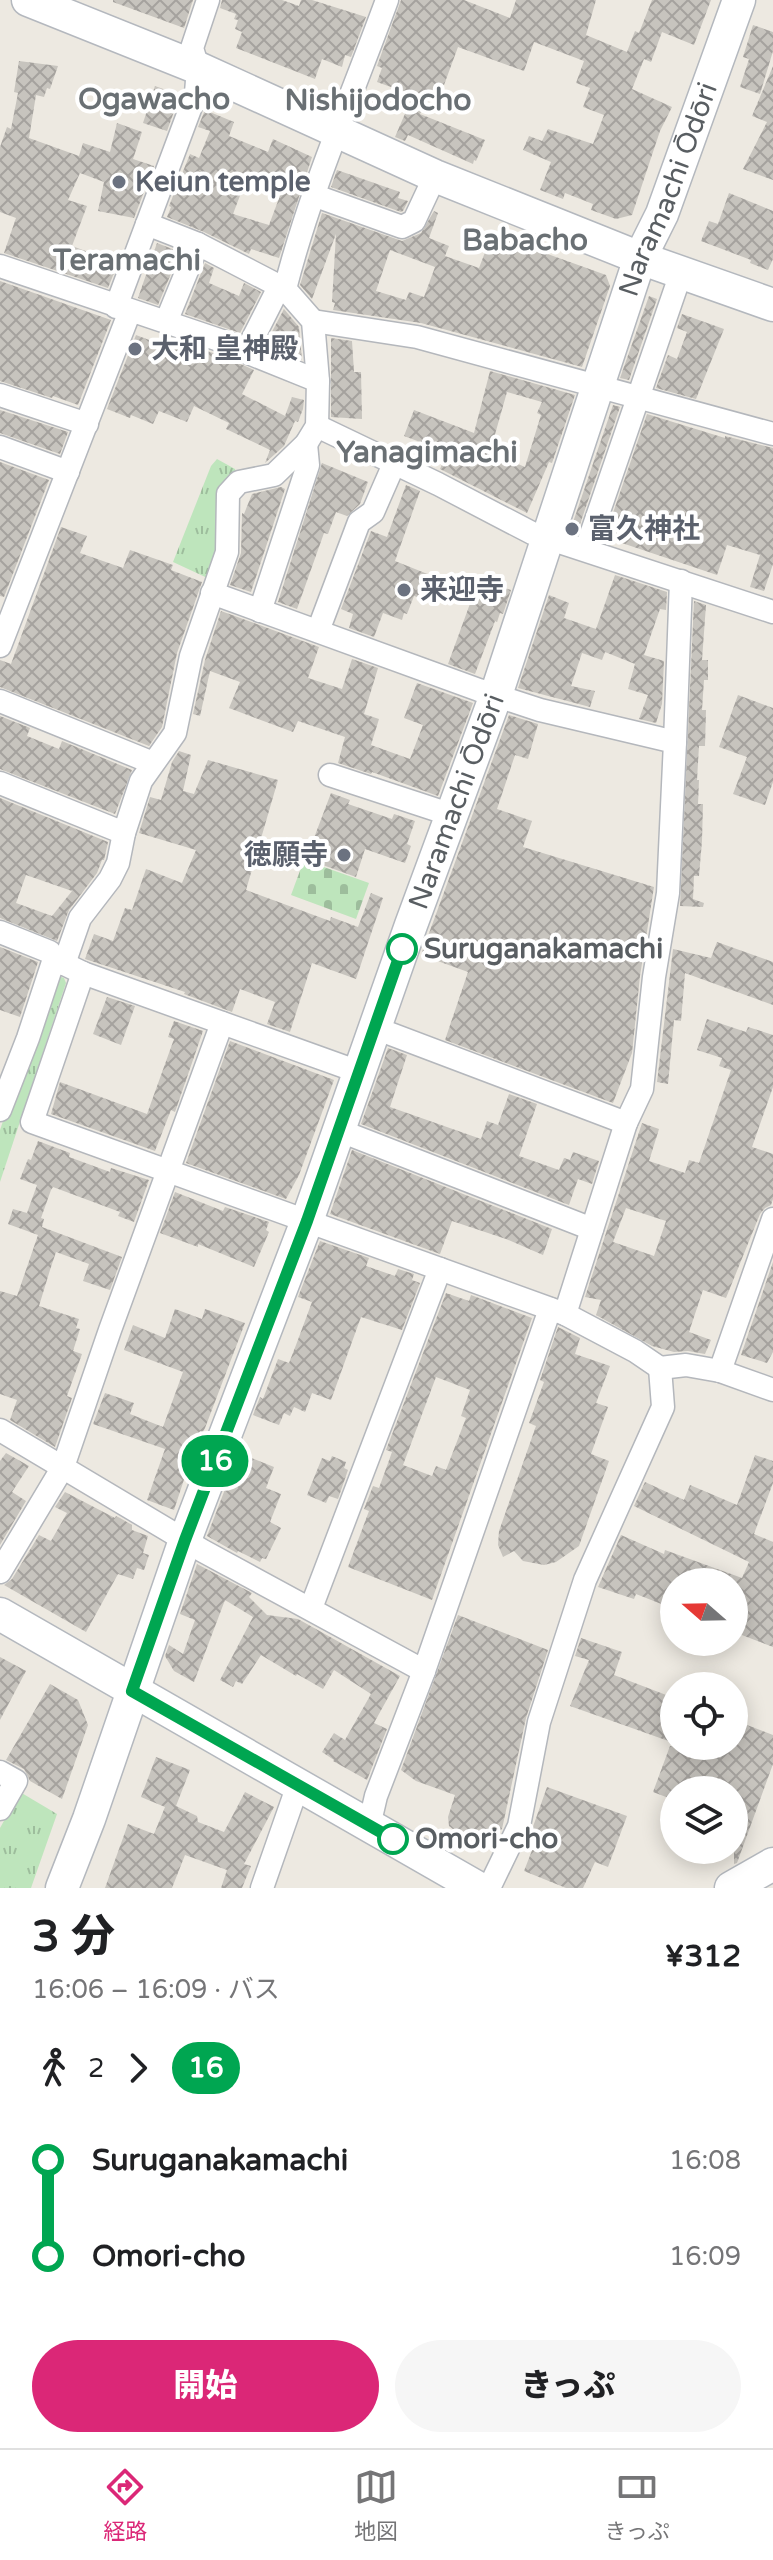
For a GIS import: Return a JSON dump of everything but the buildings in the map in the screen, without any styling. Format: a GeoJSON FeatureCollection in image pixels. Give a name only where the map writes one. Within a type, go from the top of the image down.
{"type":"FeatureCollection","features":[{"type":"Feature","properties":{"kind":"street"},"geometry":{"type":"LineString","coordinates":[[28,0],[198,68],[435,176],[640,258],[773,305]]}},
{"type":"Feature","properties":{"kind":"street"},"geometry":{"type":"LineString","coordinates":[[0,646],[87,424],[147,224],[196,93],[198,68],[192,48],[208,0]]}},
{"type":"Feature","properties":{"kind":"street"},"geometry":{"type":"LineString","coordinates":[[246,352],[282,288],[313,195],[387,0]]}},
{"type":"Feature","properties":{"kind":"street","name":"Naramachi Ōdōri"},"geometry":{"type":"LineString","coordinates":[[62,1888],[185,1540],[307,1221],[496,695],[640,258],[662,214],[739,0]]}},
{"type":"Feature","properties":{"kind":"street"},"geometry":{"type":"LineString","coordinates":[[313,195],[402,227],[414,221],[435,176]]}},
{"type":"Feature","properties":{"kind":"street"},"geometry":{"type":"LineString","coordinates":[[147,224],[198,244],[282,288],[313,321],[417,337],[773,434]]}},
{"type":"Feature","properties":{"kind":"street"},"geometry":{"type":"LineString","coordinates":[[166,322],[198,244]]}},
{"type":"Feature","properties":{"kind":"street"},"geometry":{"type":"LineString","coordinates":[[0,266],[231,344],[318,381]]}},
{"type":"Feature","properties":{"kind":"street"},"geometry":{"type":"LineString","coordinates":[[586,549],[681,273]]}},
{"type":"Feature","properties":{"kind":"street"},"geometry":{"type":"LineString","coordinates":[[260,611],[308,465],[318,381],[313,321]]}},
{"type":"Feature","properties":{"kind":"street"},"geometry":{"type":"LineString","coordinates":[[0,395],[87,424]]}},
{"type":"Feature","properties":{"kind":"street"},"geometry":{"type":"LineString","coordinates":[[311,435],[394,464],[532,533],[773,612]]}},
{"type":"Feature","properties":{"kind":"street"},"geometry":{"type":"LineString","coordinates":[[311,435],[274,475],[239,482],[228,494],[227,552],[191,656],[175,733],[141,781],[118,863],[110,879],[80,918],[32,1122],[558,1312],[635,1351],[660,1368],[686,1365],[720,1371],[773,1390]]}},
{"type":"Feature","properties":{"kind":"street"},"geometry":{"type":"LineString","coordinates":[[0,447],[68,472]]}},
{"type":"Feature","properties":{"kind":"street"},"geometry":{"type":"LineString","coordinates":[[318,631],[359,522],[373,512],[394,464]]}},
{"type":"Feature","properties":{"kind":"street"},"geometry":{"type":"LineString","coordinates":[[369,1826],[376,1796],[592,1229],[626,1123],[642,1089],[654,977],[668,893],[681,581]]}},
{"type":"Feature","properties":{"kind":"street"},"geometry":{"type":"LineString","coordinates":[[212,593],[540,710],[675,742]]}},
{"type":"Feature","properties":{"kind":"street"},"geometry":{"type":"LineString","coordinates":[[0,701],[153,763]]}},
{"type":"Feature","properties":{"kind":"street"},"geometry":{"type":"LineString","coordinates":[[330,775],[452,815]]}},
{"type":"Feature","properties":{"kind":"street"},"geometry":{"type":"LineString","coordinates":[[0,783],[124,833]]}},
{"type":"Feature","properties":{"kind":"street"},"geometry":{"type":"LineString","coordinates":[[0,932],[50,952],[67,965],[359,1072]]}},
{"type":"Feature","properties":{"kind":"street"},"geometry":{"type":"LineString","coordinates":[[0,1110],[28,1038],[67,965]]}},
{"type":"Feature","properties":{"kind":"street"},"geometry":{"type":"LineString","coordinates":[[0,1572],[63,1467],[222,1023]]}},
{"type":"Feature","properties":{"kind":"street"},"geometry":{"type":"LineString","coordinates":[[375,1028],[626,1123]]}},
{"type":"Feature","properties":{"kind":"street"},"geometry":{"type":"LineString","coordinates":[[338,1130],[592,1229]]}},
{"type":"Feature","properties":{"kind":"street"},"geometry":{"type":"LineString","coordinates":[[720,1371],[773,1219]]}},
{"type":"Feature","properties":{"kind":"street"},"geometry":{"type":"LineString","coordinates":[[311,1608],[440,1269]]}},
{"type":"Feature","properties":{"kind":"street"},"geometry":{"type":"LineString","coordinates":[[489,1888],[519,1826],[539,1722],[585,1580],[663,1407],[660,1368]]}},
{"type":"Feature","properties":{"kind":"street"},"geometry":{"type":"LineString","coordinates":[[0,1430],[185,1540],[424,1671]]}},
{"type":"Feature","properties":{"kind":"street"},"geometry":{"type":"LineString","coordinates":[[0,1614],[478,1888]]}},
{"type":"Feature","properties":{"kind":"street"},"geometry":{"type":"LineString","coordinates":[[0,1772],[16,1781],[0,1809]]}},
{"type":"Feature","properties":{"kind":"street"},"geometry":{"type":"LineString","coordinates":[[262,1888],[298,1785]]}},
{"type":"Feature","properties":{"kind":"street"},"geometry":{"type":"LineString","coordinates":[[731,1888],[773,1864]]}},
{"type":"Feature","properties":{"kind":"green space"},"geometry":{"type":"Polygon","coordinates":[[[217,459],[235,469],[239,482],[216,582],[173,562],[211,466],[217,459]]]}},
{"type":"Feature","properties":{"kind":"green space"},"geometry":{"type":"Polygon","coordinates":[[[304,860],[369,883],[356,919],[291,895],[304,860]]]}},
{"type":"Feature","properties":{"kind":"green space"},"geometry":{"type":"Polygon","coordinates":[[[53,974],[64,978],[66,983],[0,1182],[0,1130],[53,974]]]}},
{"type":"Feature","properties":{"kind":"green space"},"geometry":{"type":"Polygon","coordinates":[[[20,1792],[57,1814],[31,1888],[0,1888],[0,1828],[20,1792]]]}},
{"type":"Feature","properties":{"kind":"bus line","name":"16"},"geometry":{"type":"LineString","coordinates":[[393,1839],[132,1691],[185,1540],[307,1221],[402,949]]}},
{"type":"Feature","properties":{"kind":"place","name":"Keiun temple"},"geometry":{"type":"Point","coordinates":[119,182]}},
{"type":"Feature","properties":{"kind":"place","name":"大和 皇神殿"},"geometry":{"type":"Point","coordinates":[135,349]}},
{"type":"Feature","properties":{"kind":"place","name":"富久神社"},"geometry":{"type":"Point","coordinates":[572,529]}},
{"type":"Feature","properties":{"kind":"place","name":"来迎寺"},"geometry":{"type":"Point","coordinates":[404,590]}},
{"type":"Feature","properties":{"kind":"place","name":"徳願寺"},"geometry":{"type":"Point","coordinates":[344,855]}},
{"type":"Feature","properties":{"kind":"place","name":"Suruganakamachi"},"geometry":{"type":"Point","coordinates":[402,949]}},
{"type":"Feature","properties":{"kind":"place","name":"Omori-cho"},"geometry":{"type":"Point","coordinates":[393,1839]}},
{"type":"Feature","properties":{"kind":"district","name":"Ogawacho"},"geometry":{"type":"Point","coordinates":[154,99]}},
{"type":"Feature","properties":{"kind":"district","name":"Nishijodocho"},"geometry":{"type":"Point","coordinates":[378,100]}},
{"type":"Feature","properties":{"kind":"district","name":"Babacho"},"geometry":{"type":"Point","coordinates":[525,240]}},
{"type":"Feature","properties":{"kind":"district","name":"Teramachi"},"geometry":{"type":"Point","coordinates":[127,260]}},
{"type":"Feature","properties":{"kind":"district","name":"Yanagimachi"},"geometry":{"type":"Point","coordinates":[427,452]}}]}
